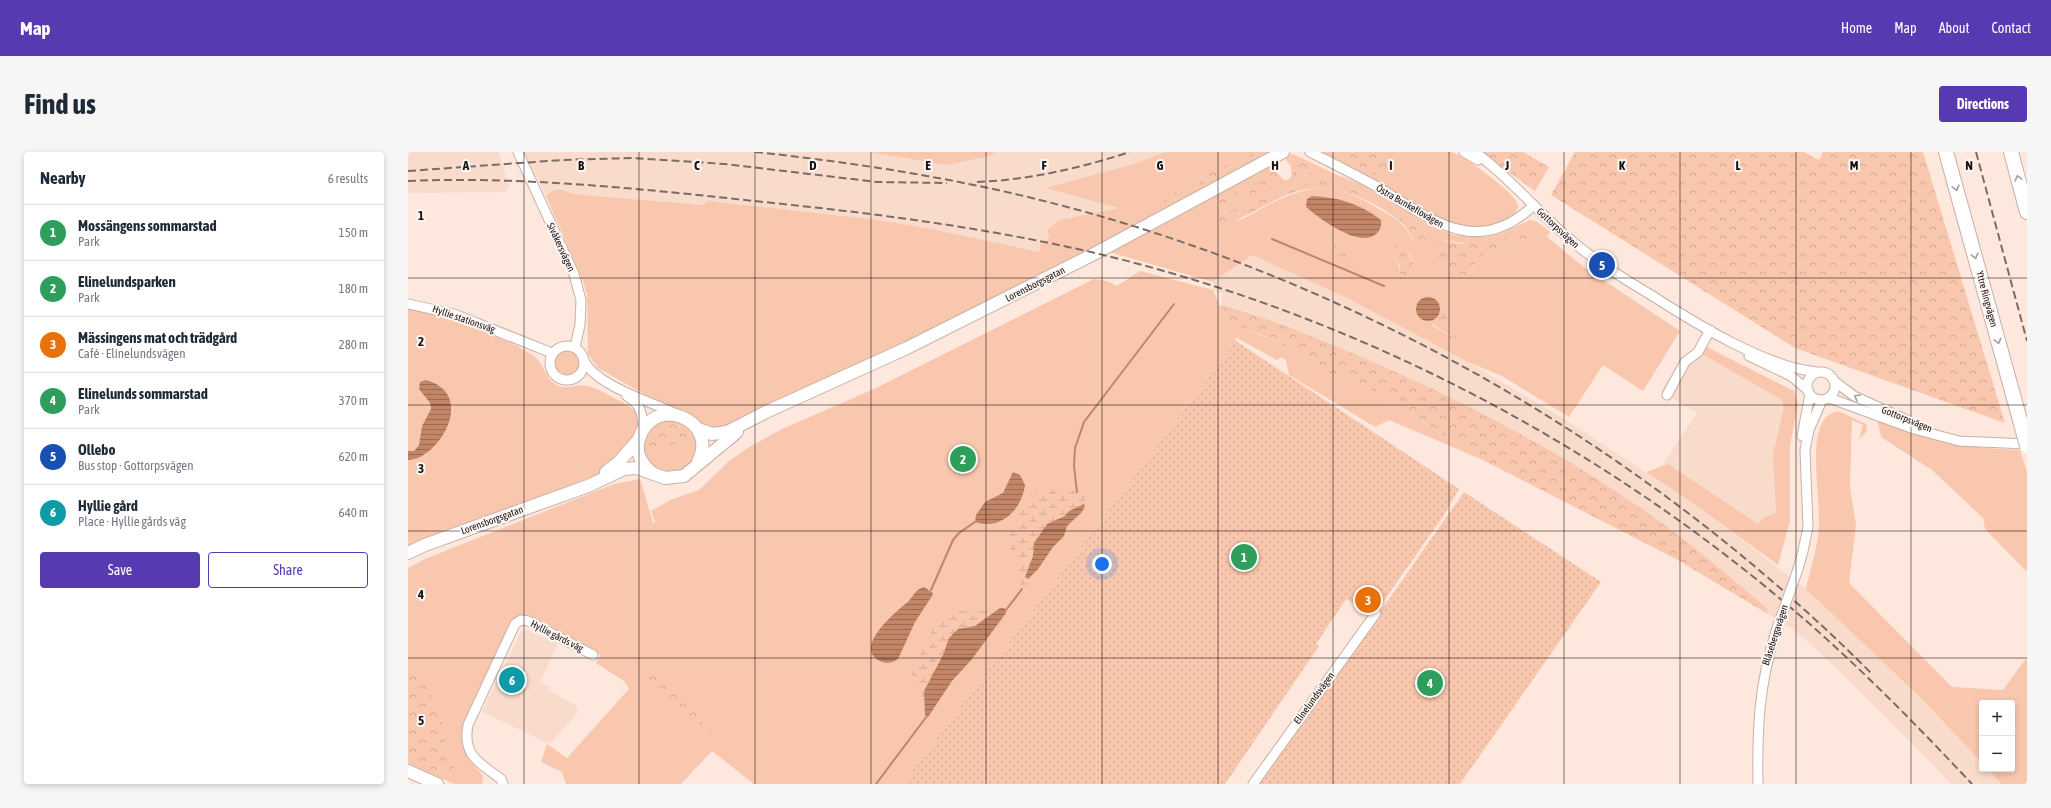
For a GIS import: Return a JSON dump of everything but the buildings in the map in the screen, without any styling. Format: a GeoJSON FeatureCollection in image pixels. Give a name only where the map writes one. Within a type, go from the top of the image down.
{"type":"FeatureCollection","features":[{"type":"Feature","properties":{"kind":"highway"},"geometry":{"type":"LineString","coordinates":[[2011,152],[2026,209]]}},
{"type":"Feature","properties":{"kind":"highway","name":"Yttre Ringvägen"},"geometry":{"type":"LineString","coordinates":[[1947,153],[2027,445]]}},
{"type":"Feature","properties":{"kind":"main road","name":"Lorensborgsgatan"},"geometry":{"type":"LineString","coordinates":[[577,489],[611,469],[650,422],[660,416],[672,414],[679,416],[706,433],[719,435],[907,348],[1003,301],[1283,152]]}},
{"type":"Feature","properties":{"kind":"main road","name":"Lorensborgsgatan"},"geometry":{"type":"LineString","coordinates":[[408,553],[425,545],[600,481],[624,468],[637,468],[665,478],[678,478],[690,472],[697,464],[729,438],[781,406]]}},
{"type":"Feature","properties":{"kind":"main road"},"geometry":{"type":"LineString","coordinates":[[697,464],[703,447],[698,429]]}},
{"type":"Feature","properties":{"kind":"main road"},"geometry":{"type":"LineString","coordinates":[[641,434],[638,451],[640,458],[652,473]]}},
{"type":"Feature","properties":{"kind":"main road"},"geometry":{"type":"LineString","coordinates":[[408,771],[440,784]]}},
{"type":"Feature","properties":{"kind":"street","name":"Sivåkersvägen"},"geometry":{"type":"LineString","coordinates":[[518,152],[574,274],[581,300],[580,325],[575,347]]}},
{"type":"Feature","properties":{"kind":"street","name":"Östra Bunkeflovägen"},"geometry":{"type":"LineString","coordinates":[[1310,152],[1375,186],[1424,216],[1444,226],[1460,231],[1481,232],[1498,228],[1512,222],[1534,205]]}},
{"type":"Feature","properties":{"kind":"street","name":"Gottorpsvägen"},"geometry":{"type":"LineString","coordinates":[[1464,152],[1512,184]]}},
{"type":"Feature","properties":{"kind":"street","name":"Gottorpsvägen"},"geometry":{"type":"LineString","coordinates":[[1474,152],[1512,184],[1565,235],[1602,264],[1725,339],[1791,367],[1827,373],[1834,381],[1854,396],[1921,426],[1985,443]]}},
{"type":"Feature","properties":{"kind":"street","name":"Hyllie stationsväg"},"geometry":{"type":"LineString","coordinates":[[408,304],[454,314],[518,338],[552,354]]}},
{"type":"Feature","properties":{"kind":"street"},"geometry":{"type":"LineString","coordinates":[[1666,395],[1685,362],[1698,352],[1710,330]]}},
{"type":"Feature","properties":{"kind":"street","name":"Gottorpsvägen"},"geometry":{"type":"LineString","coordinates":[[1725,339],[1736,348],[1752,357],[1791,376],[1813,398],[1825,399],[1934,435],[1959,441],[2027,445]]}},
{"type":"Feature","properties":{"kind":"street"},"geometry":{"type":"LineString","coordinates":[[641,434],[642,413],[629,398],[587,377],[578,376],[568,380],[558,378],[550,368],[552,354],[557,348],[564,345],[575,347],[580,351],[584,361],[591,371],[602,379],[679,416]]}},
{"type":"Feature","properties":{"kind":"street"},"geometry":{"type":"LineString","coordinates":[[578,376],[583,370],[584,361]]}},
{"type":"Feature","properties":{"kind":"street"},"geometry":{"type":"LineString","coordinates":[[1808,392],[1809,379],[1817,372]]}},
{"type":"Feature","properties":{"kind":"street"},"geometry":{"type":"LineString","coordinates":[[1825,399],[1835,390],[1834,381]]}},
{"type":"Feature","properties":{"kind":"street","name":"Blåsebergavägen"},"geometry":{"type":"LineString","coordinates":[[1806,490],[1802,468],[1802,439],[1808,392]]}},
{"type":"Feature","properties":{"kind":"street","name":"Blåsebergavägen"},"geometry":{"type":"LineString","coordinates":[[1758,784],[1757,741],[1764,672],[1776,631],[1804,551],[1808,527],[1806,490],[1807,441],[1813,418],[1825,399]]}},
{"type":"Feature","properties":{"kind":"street","name":"Elinelundsvägen"},"geometry":{"type":"LineString","coordinates":[[1254,784],[1376,613]]}},
{"type":"Feature","properties":{"kind":"street","name":"Hyllie gårds väg"},"geometry":{"type":"LineString","coordinates":[[503,784],[501,779],[474,760],[470,753],[466,734],[468,725],[515,624],[521,620],[528,621],[593,654]]}},
{"type":"Feature","properties":{"kind":"shaded area"},"geometry":{"type":"Polygon","coordinates":[[[408,152],[499,152],[509,186],[506,192],[408,193],[408,152]]]}},
{"type":"Feature","properties":{"kind":"shaded area"},"geometry":{"type":"Polygon","coordinates":[[[524,152],[869,152],[947,165],[990,156],[995,152],[1165,152],[1134,164],[1046,188],[1120,208],[1050,239],[1041,252],[927,228],[878,220],[708,201],[703,205],[572,194],[562,188],[554,189],[546,196],[524,152]]]}},
{"type":"Feature","properties":{"kind":"shaded area"},"geometry":{"type":"Polygon","coordinates":[[[1312,196],[1349,202],[1373,214],[1381,220],[1380,230],[1369,238],[1360,238],[1340,230],[1320,218],[1306,207],[1307,199],[1312,196]]]}},
{"type":"Feature","properties":{"kind":"shaded area"},"geometry":{"type":"Polygon","coordinates":[[[1252,255],[1347,298],[1468,362],[1563,418],[1701,509],[1806,589],[1923,700],[1979,760],[1979,772],[1991,772],[2001,784],[1951,784],[1886,717],[1817,650],[1794,630],[1768,614],[1767,608],[1686,541],[1619,494],[1521,435],[1412,380],[1338,347],[1245,311],[1222,305],[1222,294],[1213,290],[1213,282],[1252,255]]]}},
{"type":"Feature","properties":{"kind":"shaded area"},"geometry":{"type":"Polygon","coordinates":[[[1428,297],[1437,300],[1440,309],[1437,318],[1428,321],[1419,318],[1416,309],[1419,300],[1428,297]]]}},
{"type":"Feature","properties":{"kind":"shaded area"},"geometry":{"type":"Polygon","coordinates":[[[1696,348],[1785,399],[1783,494],[1767,546],[1659,470],[1697,413],[1661,391],[1678,364],[1696,348]]]}},
{"type":"Feature","properties":{"kind":"shaded area"},"geometry":{"type":"Polygon","coordinates":[[[426,380],[440,386],[448,395],[451,406],[450,417],[446,429],[430,450],[419,458],[408,460],[408,451],[414,451],[419,445],[422,426],[431,409],[430,403],[419,389],[420,382],[426,380]]]}},
{"type":"Feature","properties":{"kind":"shaded area"},"geometry":{"type":"Polygon","coordinates":[[[1013,472],[1020,475],[1025,485],[1020,502],[1015,510],[1001,521],[984,524],[975,522],[976,515],[985,502],[1003,493],[1013,472]]]}},
{"type":"Feature","properties":{"kind":"shaded area"},"geometry":{"type":"Polygon","coordinates":[[[1084,504],[1085,506],[1082,512],[1067,526],[1064,536],[1053,547],[1038,569],[1028,579],[1025,577],[1033,556],[1034,543],[1047,524],[1065,516],[1069,511],[1084,504]]]}},
{"type":"Feature","properties":{"kind":"shaded area"},"geometry":{"type":"Polygon","coordinates":[[[924,587],[933,593],[932,596],[915,622],[898,659],[889,663],[880,661],[873,655],[871,647],[874,638],[888,620],[909,601],[917,591],[924,587]]]}},
{"type":"Feature","properties":{"kind":"shaded area"},"geometry":{"type":"Polygon","coordinates":[[[1000,608],[1004,608],[1006,613],[972,659],[952,681],[928,717],[925,715],[924,691],[943,655],[949,638],[958,629],[975,626],[1000,608]]]}},
{"type":"Feature","properties":{"kind":"shaded area"},"geometry":{"type":"Polygon","coordinates":[[[527,630],[558,644],[540,682],[550,687],[548,690],[577,706],[578,712],[550,744],[482,712],[521,632],[527,630]]]}},
{"type":"Feature","properties":{"kind":"green space"},"geometry":{"type":"Polygon","coordinates":[[[869,152],[995,152],[990,156],[947,165],[869,152]]]}},
{"type":"Feature","properties":{"kind":"green space"},"geometry":{"type":"Polygon","coordinates":[[[1165,152],[1243,152],[1165,204],[1260,152],[1271,152],[1100,244],[884,353],[717,431],[702,425],[684,412],[660,403],[598,368],[588,354],[587,295],[584,284],[546,196],[559,189],[572,194],[703,205],[708,201],[878,220],[927,228],[1040,252],[1040,244],[1050,238],[1047,230],[1060,220],[1119,208],[1045,188],[1134,164],[1165,152]]]}},
{"type":"Feature","properties":{"kind":"green space"},"geometry":{"type":"Polygon","coordinates":[[[1243,152],[1260,152],[1165,204],[1165,197],[1224,165],[1243,152]]]}},
{"type":"Feature","properties":{"kind":"green space"},"geometry":{"type":"Polygon","coordinates":[[[1319,152],[1331,152],[1379,177],[1388,165],[1392,152],[1452,152],[1500,184],[1515,200],[1518,207],[1516,212],[1510,217],[1485,226],[1469,227],[1443,222],[1319,152]]]}},
{"type":"Feature","properties":{"kind":"green space"},"geometry":{"type":"Polygon","coordinates":[[[1331,152],[1392,152],[1386,169],[1379,177],[1331,152]]]}},
{"type":"Feature","properties":{"kind":"green space"},"geometry":{"type":"Polygon","coordinates":[[[1481,152],[1523,152],[1549,167],[1535,191],[1481,152]]]}},
{"type":"Feature","properties":{"kind":"green space"},"geometry":{"type":"Polygon","coordinates":[[[1575,152],[1804,152],[1819,160],[1823,152],[1923,152],[2005,423],[1795,348],[1551,195],[1575,152]]]}},
{"type":"Feature","properties":{"kind":"green space"},"geometry":{"type":"Polygon","coordinates":[[[1293,154],[1337,175],[1359,183],[1431,226],[1454,235],[1486,237],[1502,233],[1530,220],[1537,222],[1550,232],[1547,237],[1585,268],[1680,331],[1643,391],[1603,365],[1569,417],[1502,376],[1468,362],[1347,298],[1252,255],[1213,282],[1109,252],[1276,163],[1281,167],[1207,206],[1208,210],[1289,179],[1313,174],[1311,166],[1295,159],[1290,161],[1292,166],[1288,163],[1286,159],[1288,155],[1293,154]],[[1302,184],[1210,218],[1231,221],[1238,220],[1284,198],[1310,189],[1323,188],[1348,193],[1393,217],[1406,229],[1412,240],[1427,238],[1424,232],[1357,190],[1302,184]],[[1312,196],[1317,216],[1344,233],[1355,237],[1381,220],[1348,202],[1312,196]],[[1443,240],[1466,277],[1482,255],[1519,243],[1501,240],[1487,244],[1473,245],[1443,240]],[[1395,250],[1400,273],[1415,266],[1409,254],[1395,250]],[[1432,324],[1431,332],[1452,344],[1459,333],[1452,336],[1432,324]]]}},
{"type":"Feature","properties":{"kind":"green space"},"geometry":{"type":"Polygon","coordinates":[[[1295,159],[1311,166],[1313,174],[1289,179],[1292,175],[1290,161],[1295,159]]]}},
{"type":"Feature","properties":{"kind":"green space"},"geometry":{"type":"Polygon","coordinates":[[[1274,170],[1285,181],[1208,210],[1206,207],[1274,170]]]}},
{"type":"Feature","properties":{"kind":"green space"},"geometry":{"type":"Polygon","coordinates":[[[1328,182],[1357,190],[1424,232],[1428,243],[1426,248],[1421,249],[1416,246],[1406,227],[1380,207],[1351,194],[1336,190],[1306,189],[1292,193],[1226,224],[1217,222],[1210,218],[1302,184],[1328,182]]]}},
{"type":"Feature","properties":{"kind":"green space"},"geometry":{"type":"Polygon","coordinates":[[[1528,229],[1533,233],[1519,243],[1482,255],[1466,277],[1458,279],[1429,260],[1439,240],[1460,244],[1487,244],[1528,229]]]}},
{"type":"Feature","properties":{"kind":"green space"},"geometry":{"type":"Polygon","coordinates":[[[1397,242],[1401,242],[1415,266],[1412,271],[1404,277],[1400,273],[1400,267],[1394,254],[1395,245],[1397,242]]]}},
{"type":"Feature","properties":{"kind":"green space"},"geometry":{"type":"Polygon","coordinates":[[[1335,246],[1341,248],[1352,257],[1350,262],[1344,265],[1330,259],[1328,253],[1330,248],[1335,246]]]}},
{"type":"Feature","properties":{"kind":"green space"},"geometry":{"type":"Polygon","coordinates":[[[1140,271],[1213,290],[1220,306],[1222,305],[1226,317],[1257,334],[1280,343],[1332,376],[1348,375],[1483,460],[1389,420],[1375,427],[1289,375],[1286,360],[1281,357],[1277,360],[1235,337],[1236,341],[903,784],[754,784],[712,751],[681,784],[566,784],[562,772],[541,762],[547,744],[567,758],[629,689],[624,681],[596,663],[601,655],[568,636],[527,617],[520,618],[464,725],[463,733],[465,747],[473,764],[483,776],[482,784],[454,784],[408,763],[408,568],[425,559],[614,484],[640,479],[653,523],[675,514],[655,522],[651,511],[670,500],[699,490],[728,462],[746,449],[780,430],[876,388],[1094,279],[1107,281],[1117,286],[1140,271]]]}},
{"type":"Feature","properties":{"kind":"green space"},"geometry":{"type":"Polygon","coordinates":[[[1222,305],[1281,324],[1378,364],[1459,402],[1538,444],[1576,466],[1651,515],[1697,550],[1767,608],[1768,614],[1676,559],[1483,460],[1348,375],[1332,376],[1280,343],[1238,325],[1226,317],[1222,305]]]}},
{"type":"Feature","properties":{"kind":"green space"},"geometry":{"type":"Polygon","coordinates":[[[1441,308],[1448,318],[1453,320],[1449,321],[1446,327],[1447,331],[1433,321],[1441,313],[1441,308]]]}},
{"type":"Feature","properties":{"kind":"green space"},"geometry":{"type":"Polygon","coordinates":[[[412,309],[475,328],[522,349],[537,359],[549,379],[560,387],[580,385],[588,386],[627,404],[636,413],[638,421],[637,430],[633,439],[619,456],[597,475],[408,548],[408,460],[420,457],[452,409],[419,389],[430,403],[431,409],[422,426],[419,445],[414,451],[408,451],[408,310],[412,309]]]}},
{"type":"Feature","properties":{"kind":"green space"},"geometry":{"type":"Polygon","coordinates":[[[1429,324],[1452,336],[1462,333],[1464,339],[1457,344],[1452,344],[1428,331],[1427,327],[1429,324]]]}},
{"type":"Feature","properties":{"kind":"green space"},"geometry":{"type":"Polygon","coordinates":[[[1236,341],[1459,489],[1444,515],[1383,602],[1370,613],[1346,599],[1316,644],[1319,646],[1225,784],[903,784],[1236,341]]]}},
{"type":"Feature","properties":{"kind":"green space"},"geometry":{"type":"Polygon","coordinates":[[[1705,346],[1794,391],[1798,404],[1790,445],[1790,521],[1778,565],[1701,509],[1646,472],[1668,464],[1758,524],[1763,518],[1776,513],[1773,454],[1784,408],[1782,400],[1702,354],[1705,346]]]}},
{"type":"Feature","properties":{"kind":"green space"},"geometry":{"type":"Polygon","coordinates":[[[567,350],[576,354],[580,363],[576,372],[567,376],[558,372],[554,363],[558,354],[567,350]]]}},
{"type":"Feature","properties":{"kind":"green space"},"geometry":{"type":"Polygon","coordinates":[[[1838,411],[1866,424],[1867,431],[1859,439],[1863,425],[1852,420],[1850,487],[1856,525],[1849,583],[1952,687],[2003,690],[2027,657],[2027,784],[2001,784],[1991,772],[2015,772],[2015,700],[1979,700],[1979,760],[1923,700],[1806,589],[1816,550],[1819,526],[1816,473],[1818,432],[1825,418],[1838,411]]]}},
{"type":"Feature","properties":{"kind":"green space"},"geometry":{"type":"Polygon","coordinates":[[[1877,418],[1953,443],[1985,448],[2020,450],[2027,472],[2027,572],[1985,529],[1983,518],[1932,470],[1881,437],[1877,418]]]}},
{"type":"Feature","properties":{"kind":"green space"},"geometry":{"type":"Polygon","coordinates":[[[663,419],[685,422],[698,439],[695,460],[683,472],[662,473],[648,463],[643,448],[646,432],[663,419]],[[663,423],[670,445],[692,440],[679,426],[663,423]]]}},
{"type":"Feature","properties":{"kind":"green space"},"geometry":{"type":"Polygon","coordinates":[[[663,423],[672,424],[684,429],[692,440],[670,445],[652,460],[647,449],[648,438],[653,429],[663,423]]]}},
{"type":"Feature","properties":{"kind":"green space"},"geometry":{"type":"Polygon","coordinates":[[[1041,490],[1070,490],[1085,495],[1084,504],[1069,511],[1065,516],[1047,524],[1034,543],[1033,556],[1025,577],[1028,579],[1032,576],[1030,582],[1022,589],[1020,587],[1017,559],[1011,550],[1009,537],[1018,516],[1033,496],[1041,490]]]}},
{"type":"Feature","properties":{"kind":"green space"},"geometry":{"type":"Polygon","coordinates":[[[1464,492],[1601,582],[1460,784],[1260,784],[1464,492]]]}},
{"type":"Feature","properties":{"kind":"green space"},"geometry":{"type":"Polygon","coordinates":[[[1000,608],[975,626],[966,627],[949,638],[935,673],[927,683],[923,698],[912,674],[913,667],[934,627],[944,617],[952,612],[976,612],[1000,608]]]}},
{"type":"Feature","properties":{"kind":"green space"},"geometry":{"type":"Polygon","coordinates":[[[408,661],[414,666],[426,684],[440,715],[445,732],[445,757],[455,768],[451,772],[445,773],[432,770],[408,759],[408,661]]]}},
{"type":"Feature","properties":{"kind":"green space"},"geometry":{"type":"Polygon","coordinates":[[[653,666],[676,688],[715,738],[712,740],[654,682],[645,676],[653,666]]]}},
{"type":"Feature","properties":{"kind":"waterway"},"geometry":{"type":"LineString","coordinates":[[1272,239],[1384,286]]}},
{"type":"Feature","properties":{"kind":"waterway"},"geometry":{"type":"LineString","coordinates":[[1077,492],[1074,466],[1075,448],[1084,422],[1174,304]]}},
{"type":"Feature","properties":{"kind":"waterway"},"geometry":{"type":"LineString","coordinates":[[931,590],[953,540],[959,533],[975,522]]}},
{"type":"Feature","properties":{"kind":"waterway"},"geometry":{"type":"LineString","coordinates":[[1006,610],[1022,589]]}},
{"type":"Feature","properties":{"kind":"waterway"},"geometry":{"type":"LineString","coordinates":[[876,784],[927,716]]}},
{"type":"Feature","properties":{"kind":"railway"},"geometry":{"type":"LineString","coordinates":[[755,152],[884,169],[1011,193],[1132,226],[1250,267],[1365,316],[1476,374],[1583,439],[1685,511],[1782,590],[1873,675]]}},
{"type":"Feature","properties":{"kind":"railway"},"geometry":{"type":"LineString","coordinates":[[977,182],[1035,176],[1092,163],[1130,152]]}},
{"type":"Feature","properties":{"kind":"railway"},"geometry":{"type":"LineString","coordinates":[[1976,152],[2027,341]]}},
{"type":"Feature","properties":{"kind":"railway"},"geometry":{"type":"LineString","coordinates":[[408,171],[562,160],[633,158],[725,164],[877,182],[947,183]]}},
{"type":"Feature","properties":{"kind":"railway"},"geometry":{"type":"LineString","coordinates":[[408,181],[499,180],[590,185],[682,193],[893,217],[1052,243],[1091,252],[1184,277],[1276,308],[1366,344],[1454,385],[1540,431],[1622,482],[1702,537],[1804,619],[1878,687],[1972,784]]}},
{"type":"Feature","properties":{"kind":"place","name":"Ollebo"},"geometry":{"type":"Point","coordinates":[1602,265]}},
{"type":"Feature","properties":{"kind":"place","name":"Elinelundsparken"},"geometry":{"type":"Point","coordinates":[963,459]}},
{"type":"Feature","properties":{"kind":"place","name":"Mossängens sommarstad"},"geometry":{"type":"Point","coordinates":[1244,557]}},
{"type":"Feature","properties":{"kind":"place","name":"Mässingens mat och trädgård"},"geometry":{"type":"Point","coordinates":[1368,600]}},
{"type":"Feature","properties":{"kind":"place","name":"Hyllie gård"},"geometry":{"type":"Point","coordinates":[512,680]}},
{"type":"Feature","properties":{"kind":"place","name":"Elinelunds sommarstad"},"geometry":{"type":"Point","coordinates":[1430,683]}}]}
